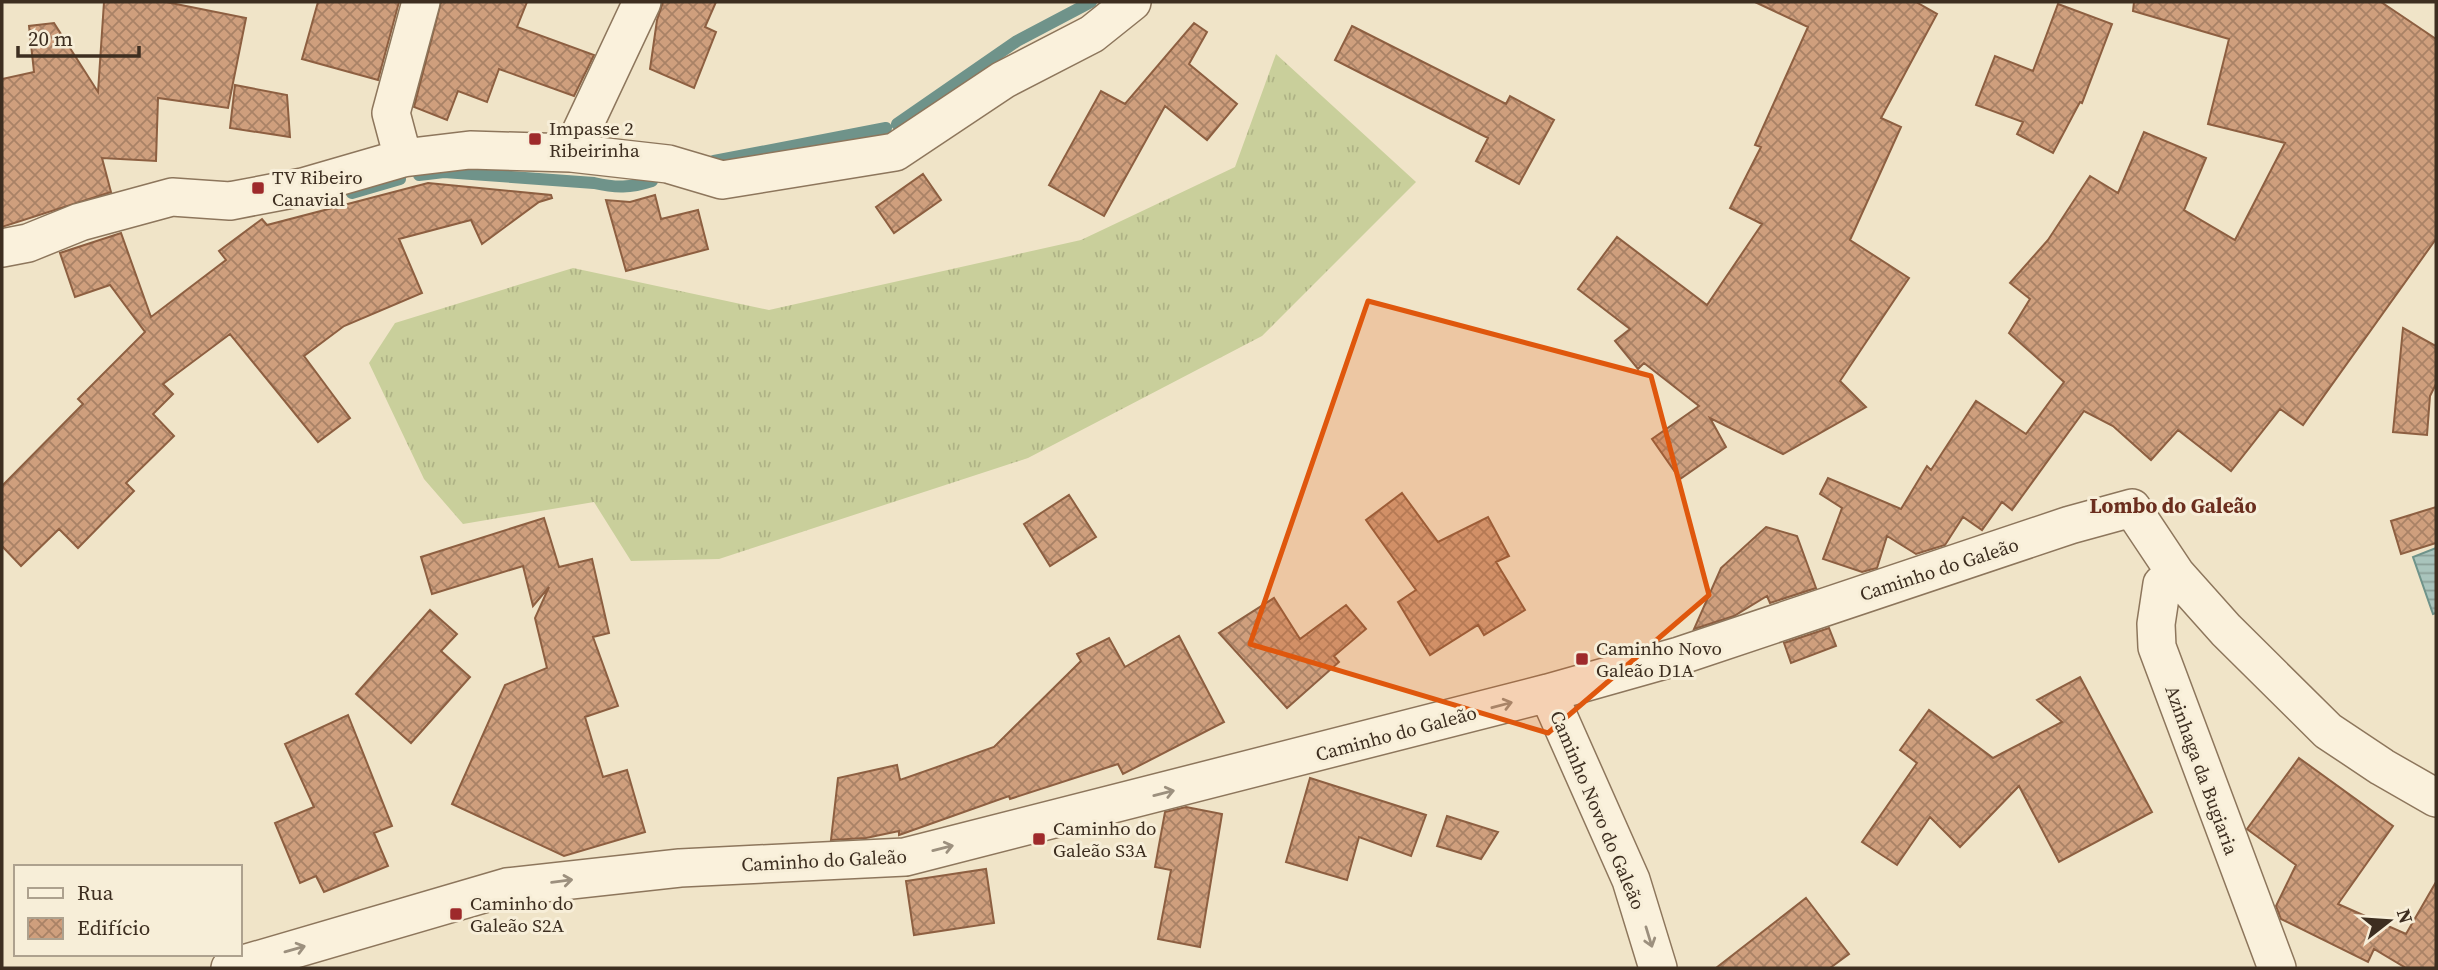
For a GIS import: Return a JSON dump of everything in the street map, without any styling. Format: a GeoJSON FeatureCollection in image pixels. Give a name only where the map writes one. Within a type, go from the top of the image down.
{"type":"FeatureCollection","features":[{"type":"Feature","properties":{"kind":"street"},"geometry":{"type":"LineString","coordinates":[[404,158],[391,113],[421,2]]}},
{"type":"Feature","properties":{"kind":"street"},"geometry":{"type":"LineString","coordinates":[[571,153],[642,2]]}},
{"type":"Feature","properties":{"kind":"street"},"geometry":{"type":"LineString","coordinates":[[2,248],[28,243],[80,222],[172,197],[230,201],[303,187],[404,158],[470,150],[571,153],[668,164],[722,180],[787,172],[894,152],[1003,80],[1092,34],[1132,2]]}},
{"type":"Feature","properties":{"kind":"street","name":"Caminho do Galeão"},"geometry":{"type":"LineString","coordinates":[[230,968],[507,887],[680,868],[905,857],[1548,693],[1679,656],[2070,525],[2132,508],[2176,574],[2226,630],[2328,731],[2382,767],[2436,798]]}},
{"type":"Feature","properties":{"kind":"street","name":"Azinhaga da Bugiaria"},"geometry":{"type":"LineString","coordinates":[[2176,574],[2162,584],[2156,624],[2157,647],[2277,968]]}},
{"type":"Feature","properties":{"kind":"street","name":"Caminho Novo do Galeão"},"geometry":{"type":"LineString","coordinates":[[1548,693],[1631,880],[1658,968]]}},
{"type":"Feature","properties":{"kind":"highlighted area"},"geometry":{"type":"Polygon","coordinates":[[[1368,301],[1651,376],[1709,595],[1548,733],[1250,644],[1368,301]]]}},
{"type":"Feature","properties":{"kind":"green space"},"geometry":{"type":"Polygon","coordinates":[[[1276,54],[1416,182],[1262,336],[1028,458],[719,559],[631,561],[594,502],[463,524],[424,479],[369,363],[395,323],[573,268],[769,310],[1081,240],[1235,167],[1276,54]]]}},
{"type":"Feature","properties":{"kind":"water"},"geometry":{"type":"Polygon","coordinates":[[[2436,548],[2436,613],[2433,614],[2413,557],[2436,548]]]}},
{"type":"Feature","properties":{"kind":"building"},"geometry":{"type":"Polygon","coordinates":[[[104,2],[166,2],[246,18],[228,108],[158,98],[156,161],[102,158],[111,192],[2,227],[2,79],[34,72],[29,26],[54,23],[98,92],[104,2]]]}},
{"type":"Feature","properties":{"kind":"building"},"geometry":{"type":"Polygon","coordinates":[[[318,2],[399,2],[378,80],[302,59],[318,2]]]}},
{"type":"Feature","properties":{"kind":"building"},"geometry":{"type":"Polygon","coordinates":[[[441,2],[527,2],[517,27],[594,55],[574,96],[499,69],[487,102],[458,91],[447,120],[414,107],[441,2]]]}},
{"type":"Feature","properties":{"kind":"building"},"geometry":{"type":"Polygon","coordinates":[[[663,2],[716,2],[705,27],[716,32],[694,88],[650,69],[657,20],[663,2]]]}},
{"type":"Feature","properties":{"kind":"building"},"geometry":{"type":"Polygon","coordinates":[[[1755,2],[1916,2],[1937,14],[1881,118],[1901,127],[1850,240],[1909,278],[1840,381],[1866,407],[1783,454],[1710,418],[1726,447],[1680,479],[1652,439],[1699,406],[1644,363],[1638,369],[1615,341],[1630,329],[1578,289],[1617,237],[1707,305],[1762,224],[1730,208],[1761,147],[1755,145],[1808,27],[1755,2]]]}},
{"type":"Feature","properties":{"kind":"building"},"geometry":{"type":"Polygon","coordinates":[[[2134,2],[2381,2],[2436,39],[2436,239],[2303,425],[2280,409],[2231,471],[2178,430],[2151,460],[2113,426],[2084,411],[2012,510],[2002,502],[1982,530],[1963,517],[1945,545],[1916,554],[1887,536],[1877,568],[1862,572],[1823,559],[1842,508],[1820,494],[1828,478],[1901,509],[1927,466],[1931,470],[1976,401],[2026,434],[2064,382],[2009,333],[2030,299],[2010,283],[2048,240],[2090,176],[2118,193],[2144,132],[2206,158],[2184,210],[2235,240],[2285,143],[2208,124],[2229,39],[2133,11],[2134,2]]]}},
{"type":"Feature","properties":{"kind":"building"},"geometry":{"type":"Polygon","coordinates":[[[2058,4],[2112,24],[2082,103],[2080,102],[2053,153],[2017,134],[2023,122],[1976,105],[1995,56],[2033,71],[2058,4]]]}},
{"type":"Feature","properties":{"kind":"building"},"geometry":{"type":"Polygon","coordinates":[[[1194,23],[1207,32],[1189,64],[1237,104],[1207,140],[1165,106],[1104,216],[1049,185],[1101,91],[1125,104],[1194,23]]]}},
{"type":"Feature","properties":{"kind":"building"},"geometry":{"type":"Polygon","coordinates":[[[1352,26],[1506,104],[1510,96],[1554,120],[1519,184],[1476,161],[1488,138],[1335,60],[1352,26]]]}},
{"type":"Feature","properties":{"kind":"building"},"geometry":{"type":"Polygon","coordinates":[[[235,85],[287,95],[290,137],[230,128],[235,85]]]}},
{"type":"Feature","properties":{"kind":"building"},"geometry":{"type":"Polygon","coordinates":[[[923,174],[941,200],[894,233],[876,207],[923,174]]]}},
{"type":"Feature","properties":{"kind":"building"},"geometry":{"type":"Polygon","coordinates":[[[428,183],[551,195],[552,198],[539,202],[482,244],[471,220],[399,239],[422,293],[344,326],[304,356],[350,418],[318,442],[230,334],[163,384],[173,394],[153,414],[174,436],[126,483],[134,491],[78,548],[59,529],[21,566],[2,546],[2,486],[83,404],[78,399],[145,332],[110,285],[75,297],[60,253],[121,233],[151,317],[226,260],[219,251],[262,219],[267,225],[428,183]]]}},
{"type":"Feature","properties":{"kind":"building"},"geometry":{"type":"Polygon","coordinates":[[[655,195],[661,219],[698,210],[708,249],[626,271],[606,200],[630,202],[655,195]]]}},
{"type":"Feature","properties":{"kind":"building"},"geometry":{"type":"Polygon","coordinates":[[[2403,328],[2436,346],[2436,384],[2430,396],[2427,435],[2393,432],[2403,328]]]}},
{"type":"Feature","properties":{"kind":"building"},"geometry":{"type":"Polygon","coordinates":[[[1402,493],[1438,542],[1488,517],[1509,556],[1496,562],[1525,610],[1484,635],[1478,625],[1430,655],[1398,602],[1416,590],[1366,520],[1402,493]]]}},
{"type":"Feature","properties":{"kind":"building"},"geometry":{"type":"Polygon","coordinates":[[[1069,495],[1096,537],[1050,566],[1024,524],[1069,495]]]}},
{"type":"Feature","properties":{"kind":"building"},"geometry":{"type":"Polygon","coordinates":[[[2436,507],[2436,543],[2401,554],[2391,521],[2436,507]]]}},
{"type":"Feature","properties":{"kind":"building"},"geometry":{"type":"Polygon","coordinates":[[[544,518],[559,567],[592,559],[609,633],[593,637],[618,706],[585,717],[603,777],[627,770],[645,832],[564,856],[452,804],[505,685],[547,668],[535,618],[549,587],[533,606],[523,566],[432,594],[421,557],[544,518]]]}},
{"type":"Feature","properties":{"kind":"building"},"geometry":{"type":"Polygon","coordinates":[[[1766,527],[1797,536],[1816,588],[1770,603],[1767,596],[1734,616],[1694,629],[1721,568],[1766,527]]]}},
{"type":"Feature","properties":{"kind":"building"},"geometry":{"type":"Polygon","coordinates":[[[1274,598],[1300,639],[1346,605],[1366,629],[1334,656],[1339,662],[1287,708],[1219,633],[1274,598]]]}},
{"type":"Feature","properties":{"kind":"building"},"geometry":{"type":"Polygon","coordinates":[[[430,610],[457,634],[441,651],[470,677],[411,743],[356,694],[430,610]]]}},
{"type":"Feature","properties":{"kind":"building"},"geometry":{"type":"Polygon","coordinates":[[[1829,628],[1836,646],[1791,663],[1784,643],[1829,628]]]}},
{"type":"Feature","properties":{"kind":"building"},"geometry":{"type":"Polygon","coordinates":[[[1179,636],[1224,722],[1123,774],[1118,764],[1010,799],[1009,796],[899,835],[899,831],[866,838],[831,840],[838,778],[897,765],[900,780],[994,747],[1081,661],[1077,654],[1109,638],[1125,667],[1179,636]]]}},
{"type":"Feature","properties":{"kind":"building"},"geometry":{"type":"Polygon","coordinates":[[[2080,677],[2152,812],[2059,862],[2019,786],[1960,847],[1930,817],[1897,865],[1862,842],[1917,763],[1900,750],[1929,710],[1993,758],[2062,722],[2037,700],[2080,677]]]}},
{"type":"Feature","properties":{"kind":"building"},"geometry":{"type":"Polygon","coordinates":[[[348,715],[392,826],[374,833],[388,866],[324,892],[316,876],[300,883],[275,823],[314,807],[285,744],[348,715]]]}},
{"type":"Feature","properties":{"kind":"building"},"geometry":{"type":"Polygon","coordinates":[[[2299,758],[2393,826],[2338,904],[2406,934],[2436,882],[2436,968],[2406,968],[2374,949],[2368,962],[2281,919],[2276,906],[2296,865],[2247,829],[2299,758]]]}},
{"type":"Feature","properties":{"kind":"building"},"geometry":{"type":"Polygon","coordinates":[[[1310,778],[1426,815],[1411,856],[1359,837],[1347,880],[1286,862],[1310,778]]]}},
{"type":"Feature","properties":{"kind":"building"},"geometry":{"type":"Polygon","coordinates":[[[1186,807],[1222,814],[1200,947],[1158,939],[1171,870],[1155,867],[1165,812],[1186,807]]]}},
{"type":"Feature","properties":{"kind":"building"},"geometry":{"type":"Polygon","coordinates":[[[1447,816],[1498,832],[1481,859],[1437,846],[1447,816]]]}},
{"type":"Feature","properties":{"kind":"building"},"geometry":{"type":"Polygon","coordinates":[[[986,869],[994,923],[914,935],[906,881],[986,869]]]}},
{"type":"Feature","properties":{"kind":"building"},"geometry":{"type":"Polygon","coordinates":[[[1806,898],[1849,954],[1830,968],[1716,968],[1806,898]]]}},
{"type":"Feature","properties":{"kind":"waterway"},"geometry":{"type":"LineString","coordinates":[[897,124],[1017,41],[1091,2]]}},
{"type":"Feature","properties":{"kind":"waterway"},"geometry":{"type":"LineString","coordinates":[[714,161],[886,128]]}},
{"type":"Feature","properties":{"kind":"waterway"},"geometry":{"type":"LineString","coordinates":[[419,175],[444,172],[616,186],[652,181]]}},
{"type":"Feature","properties":{"kind":"waterway"},"geometry":{"type":"LineString","coordinates":[[352,193],[400,179]]}},
{"type":"Feature","properties":{"kind":"place","name":"Impasse 2 Ribeirinha"},"geometry":{"type":"Point","coordinates":[535,139]}},
{"type":"Feature","properties":{"kind":"place","name":"TV Ribeiro Canavial"},"geometry":{"type":"Point","coordinates":[258,188]}},
{"type":"Feature","properties":{"kind":"place","name":"Caminho Novo Galeão D1A"},"geometry":{"type":"Point","coordinates":[1582,659]}},
{"type":"Feature","properties":{"kind":"place","name":"Caminho do Galeão S3A"},"geometry":{"type":"Point","coordinates":[1039,839]}},
{"type":"Feature","properties":{"kind":"place","name":"Caminho do Galeão S2A"},"geometry":{"type":"Point","coordinates":[456,914]}},
{"type":"Feature","properties":{"kind":"district","name":"Lombo do Galeão"},"geometry":{"type":"Point","coordinates":[2173,505]}}]}
